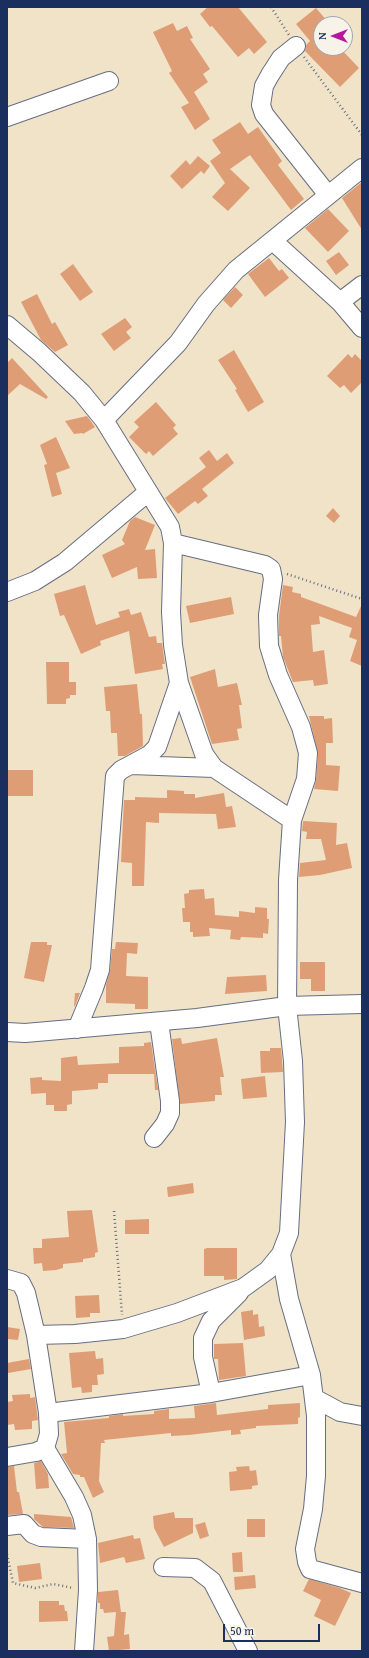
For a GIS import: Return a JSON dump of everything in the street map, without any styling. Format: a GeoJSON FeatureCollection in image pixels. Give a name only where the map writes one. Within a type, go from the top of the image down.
{"type":"FeatureCollection","features":[{"type":"Feature","properties":{"kind":"street"},"geometry":{"type":"LineString","coordinates":[[296,46],[281,58],[264,86],[261,105],[264,114],[328,195]]}},
{"type":"Feature","properties":{"kind":"street"},"geometry":{"type":"LineString","coordinates":[[7,117],[109,81]]}},
{"type":"Feature","properties":{"kind":"street"},"geometry":{"type":"LineString","coordinates":[[104,420],[178,343],[206,304],[236,270],[362,168]]}},
{"type":"Feature","properties":{"kind":"street"},"geometry":{"type":"LineString","coordinates":[[273,241],[340,302],[362,328]]}},
{"type":"Feature","properties":{"kind":"street"},"geometry":{"type":"LineString","coordinates":[[340,302],[362,284]]}},
{"type":"Feature","properties":{"kind":"street"},"geometry":{"type":"LineString","coordinates":[[7,325],[39,352],[82,393],[104,420],[170,527],[173,543],[173,645],[179,683],[204,754],[214,768],[292,820]]}},
{"type":"Feature","properties":{"kind":"street"},"geometry":{"type":"LineString","coordinates":[[7,592],[35,581],[65,562],[148,492]]}},
{"type":"Feature","properties":{"kind":"street"},"geometry":{"type":"LineString","coordinates":[[173,543],[266,565],[271,569],[273,579],[268,615],[269,646],[278,675],[301,727],[308,753],[306,779],[292,820],[287,903],[287,1006],[293,1061],[295,1122],[289,1233],[281,1254],[268,1270],[244,1288],[211,1321],[202,1338],[203,1357],[211,1393]]}},
{"type":"Feature","properties":{"kind":"street"},"geometry":{"type":"LineString","coordinates":[[77,1029],[94,988],[101,964],[115,776],[121,770],[150,755],[157,746],[179,683]]}},
{"type":"Feature","properties":{"kind":"street"},"geometry":{"type":"LineString","coordinates":[[131,765],[214,768]]}},
{"type":"Feature","properties":{"kind":"street"},"geometry":{"type":"LineString","coordinates":[[7,1032],[25,1033],[159,1022],[287,1006],[362,1004]]}},
{"type":"Feature","properties":{"kind":"street"},"geometry":{"type":"LineString","coordinates":[[154,1138],[165,1124],[170,1107],[159,1022]]}},
{"type":"Feature","properties":{"kind":"street"},"geometry":{"type":"LineString","coordinates":[[281,1254],[289,1299],[310,1375],[316,1416],[316,1476],[313,1509],[305,1549],[307,1562],[310,1569],[362,1583]]}},
{"type":"Feature","properties":{"kind":"street"},"geometry":{"type":"LineString","coordinates":[[7,1279],[21,1283],[36,1335],[48,1413],[49,1434],[45,1448],[74,1497],[82,1515],[87,1539],[88,1590],[84,1651]]}},
{"type":"Feature","properties":{"kind":"street"},"geometry":{"type":"LineString","coordinates":[[36,1335],[75,1334],[123,1329],[177,1313],[244,1288]]}},
{"type":"Feature","properties":{"kind":"street"},"geometry":{"type":"LineString","coordinates":[[48,1413],[211,1393],[310,1375]]}},
{"type":"Feature","properties":{"kind":"street"},"geometry":{"type":"LineString","coordinates":[[314,1398],[340,1412],[362,1416]]}},
{"type":"Feature","properties":{"kind":"street"},"geometry":{"type":"LineString","coordinates":[[7,1457],[36,1452],[45,1448]]}},
{"type":"Feature","properties":{"kind":"street"},"geometry":{"type":"LineString","coordinates":[[7,1526],[24,1524],[33,1534],[41,1537],[87,1539]]}},
{"type":"Feature","properties":{"kind":"street"},"geometry":{"type":"LineString","coordinates":[[163,1567],[195,1568],[212,1581],[248,1651]]}},
{"type":"Feature","properties":{"kind":"path"},"geometry":{"type":"LineString","coordinates":[[271,7],[296,46],[362,135]]}},
{"type":"Feature","properties":{"kind":"path"},"geometry":{"type":"LineString","coordinates":[[271,569],[318,586],[362,599]]}},
{"type":"Feature","properties":{"kind":"path"},"geometry":{"type":"LineString","coordinates":[[114,1211],[123,1329]]}},
{"type":"Feature","properties":{"kind":"path"},"geometry":{"type":"LineString","coordinates":[[7,1554],[13,1583],[35,1588],[53,1584],[88,1590]]}},
{"type":"Feature","properties":{"kind":"building"},"geometry":{"type":"Polygon","coordinates":[[[208,7],[238,7],[267,42],[254,54],[249,48],[238,57],[200,14],[208,7]]]}},
{"type":"Feature","properties":{"kind":"building"},"geometry":{"type":"Polygon","coordinates":[[[316,8],[323,16],[313,16],[313,56],[348,56],[359,68],[340,87],[305,51],[306,45],[310,41],[296,24],[316,8]]]}},
{"type":"Feature","properties":{"kind":"building"},"geometry":{"type":"Polygon","coordinates":[[[173,23],[177,31],[187,26],[193,38],[190,39],[210,69],[203,74],[208,82],[194,92],[210,119],[195,130],[181,107],[189,103],[169,73],[172,71],[153,32],[173,23]]]}},
{"type":"Feature","properties":{"kind":"building"},"geometry":{"type":"Polygon","coordinates":[[[240,122],[248,134],[258,127],[282,161],[278,165],[304,199],[291,210],[250,155],[230,169],[250,188],[228,211],[212,197],[225,183],[210,161],[221,153],[212,140],[240,122]]]}},
{"type":"Feature","properties":{"kind":"building"},"geometry":{"type":"Polygon","coordinates":[[[198,156],[210,166],[204,174],[201,171],[182,189],[170,176],[186,160],[190,165],[198,156]]]}},
{"type":"Feature","properties":{"kind":"building"},"geometry":{"type":"Polygon","coordinates":[[[362,182],[362,230],[342,198],[362,182]]]}},
{"type":"Feature","properties":{"kind":"building"},"geometry":{"type":"Polygon","coordinates":[[[328,209],[349,231],[328,252],[305,228],[328,209]]]}},
{"type":"Feature","properties":{"kind":"building"},"geometry":{"type":"Polygon","coordinates":[[[339,252],[349,265],[336,275],[326,261],[339,252]]]}},
{"type":"Feature","properties":{"kind":"building"},"geometry":{"type":"Polygon","coordinates":[[[269,258],[279,271],[282,269],[289,278],[265,297],[248,274],[269,258]]]}},
{"type":"Feature","properties":{"kind":"building"},"geometry":{"type":"Polygon","coordinates":[[[73,264],[93,292],[80,301],[60,274],[73,264]]]}},
{"type":"Feature","properties":{"kind":"building"},"geometry":{"type":"Polygon","coordinates":[[[235,287],[243,295],[231,308],[223,300],[235,287]]]}},
{"type":"Feature","properties":{"kind":"building"},"geometry":{"type":"Polygon","coordinates":[[[37,294],[52,324],[55,322],[68,345],[55,352],[41,340],[21,302],[37,294]]]}},
{"type":"Feature","properties":{"kind":"building"},"geometry":{"type":"Polygon","coordinates":[[[125,318],[132,327],[126,332],[131,338],[114,351],[101,334],[125,318]]]}},
{"type":"Feature","properties":{"kind":"building"},"geometry":{"type":"Polygon","coordinates":[[[234,350],[264,402],[248,412],[235,390],[237,389],[218,360],[234,350]]]}},
{"type":"Feature","properties":{"kind":"building"},"geometry":{"type":"Polygon","coordinates":[[[348,354],[352,358],[355,354],[362,361],[362,382],[351,393],[344,385],[340,388],[327,376],[348,354]]]}},
{"type":"Feature","properties":{"kind":"building"},"geometry":{"type":"Polygon","coordinates":[[[12,358],[48,397],[46,399],[20,384],[7,396],[7,363],[12,358]]]}},
{"type":"Feature","properties":{"kind":"building"},"geometry":{"type":"Polygon","coordinates":[[[156,402],[176,425],[173,428],[178,434],[153,456],[149,451],[146,454],[129,437],[139,427],[134,422],[156,402]]]}},
{"type":"Feature","properties":{"kind":"building"},"geometry":{"type":"Polygon","coordinates":[[[87,416],[95,427],[83,434],[74,434],[65,421],[87,416]]]}},
{"type":"Feature","properties":{"kind":"building"},"geometry":{"type":"Polygon","coordinates":[[[56,437],[70,468],[56,473],[62,494],[52,497],[44,465],[47,464],[40,445],[56,437]]]}},
{"type":"Feature","properties":{"kind":"building"},"geometry":{"type":"Polygon","coordinates":[[[209,450],[217,461],[227,453],[234,463],[202,489],[208,496],[198,504],[195,501],[178,514],[165,498],[206,467],[199,458],[209,450]]]}},
{"type":"Feature","properties":{"kind":"building"},"geometry":{"type":"Polygon","coordinates":[[[333,508],[340,516],[334,523],[326,516],[333,508]]]}},
{"type":"Feature","properties":{"kind":"building"},"geometry":{"type":"Polygon","coordinates":[[[135,517],[155,525],[145,550],[155,549],[157,578],[138,579],[137,567],[112,578],[102,555],[125,544],[122,540],[130,521],[135,517]]]}},
{"type":"Feature","properties":{"kind":"building"},"geometry":{"type":"Polygon","coordinates":[[[85,585],[96,625],[120,617],[118,612],[129,609],[131,615],[141,612],[149,637],[156,636],[157,643],[162,643],[165,664],[162,664],[163,669],[135,674],[129,631],[100,641],[101,645],[81,654],[64,615],[60,616],[54,594],[85,585]]]}},
{"type":"Feature","properties":{"kind":"building"},"geometry":{"type":"Polygon","coordinates":[[[283,585],[293,587],[292,592],[301,594],[301,597],[356,617],[362,604],[362,666],[350,661],[357,640],[349,637],[352,628],[319,616],[320,624],[311,625],[313,652],[324,650],[328,684],[314,686],[313,680],[293,682],[283,657],[281,636],[279,636],[279,616],[283,585]]]}},
{"type":"Feature","properties":{"kind":"building"},"geometry":{"type":"Polygon","coordinates":[[[231,597],[234,614],[190,623],[186,606],[231,597]]]}},
{"type":"Feature","properties":{"kind":"building"},"geometry":{"type":"Polygon","coordinates":[[[46,662],[69,662],[69,682],[76,682],[76,695],[70,695],[70,698],[66,699],[66,704],[47,704],[46,662]]]}},
{"type":"Feature","properties":{"kind":"building"},"geometry":{"type":"Polygon","coordinates":[[[215,669],[218,687],[237,683],[242,705],[239,705],[242,728],[237,729],[239,740],[212,744],[190,677],[215,669]]]}},
{"type":"Feature","properties":{"kind":"building"},"geometry":{"type":"Polygon","coordinates":[[[137,684],[140,714],[142,714],[143,746],[125,756],[118,756],[117,733],[111,733],[110,711],[106,711],[104,687],[137,684]]]}},
{"type":"Feature","properties":{"kind":"building"},"geometry":{"type":"Polygon","coordinates":[[[309,716],[324,716],[324,719],[332,718],[333,743],[326,743],[326,765],[340,766],[338,791],[314,789],[318,754],[309,716]]]}},
{"type":"Feature","properties":{"kind":"building"},"geometry":{"type":"Polygon","coordinates":[[[7,770],[33,770],[33,796],[7,796],[7,770]]]}},
{"type":"Feature","properties":{"kind":"building"},"geometry":{"type":"Polygon","coordinates":[[[167,790],[184,791],[184,794],[195,794],[195,798],[224,793],[226,807],[232,806],[236,827],[218,829],[216,814],[159,813],[159,823],[146,822],[144,886],[132,886],[132,863],[121,862],[124,800],[135,800],[135,797],[167,798],[167,790]]]}},
{"type":"Feature","properties":{"kind":"building"},"geometry":{"type":"Polygon","coordinates":[[[303,821],[337,823],[336,845],[347,843],[352,868],[320,875],[299,877],[300,863],[326,860],[321,839],[306,839],[307,832],[302,831],[303,821]]]}},
{"type":"Feature","properties":{"kind":"building"},"geometry":{"type":"Polygon","coordinates":[[[204,889],[205,899],[214,898],[215,915],[239,917],[239,911],[255,913],[255,907],[267,908],[267,919],[269,919],[268,934],[263,933],[263,938],[241,937],[240,940],[230,939],[231,930],[209,928],[210,936],[193,937],[193,932],[190,932],[190,922],[183,922],[182,908],[185,908],[184,894],[189,893],[189,890],[204,889]]]}},
{"type":"Feature","properties":{"kind":"building"},"geometry":{"type":"Polygon","coordinates":[[[31,942],[47,942],[47,945],[52,945],[44,982],[24,978],[31,942]]]}},
{"type":"Feature","properties":{"kind":"building"},"geometry":{"type":"Polygon","coordinates":[[[116,942],[138,943],[137,954],[127,953],[126,976],[148,977],[148,1009],[135,1009],[135,1004],[106,1003],[106,985],[110,971],[112,949],[115,949],[116,942]]]}},
{"type":"Feature","properties":{"kind":"building"},"geometry":{"type":"Polygon","coordinates":[[[300,962],[325,962],[325,991],[311,991],[311,979],[300,979],[300,962]]]}},
{"type":"Feature","properties":{"kind":"building"},"geometry":{"type":"Polygon","coordinates":[[[266,975],[267,991],[225,994],[227,977],[266,975]]]}},
{"type":"Feature","properties":{"kind":"building"},"geometry":{"type":"Polygon","coordinates":[[[75,993],[80,993],[74,1006],[75,993]]]}},
{"type":"Feature","properties":{"kind":"building"},"geometry":{"type":"Polygon","coordinates":[[[181,1038],[182,1044],[217,1038],[224,1077],[220,1077],[222,1095],[215,1095],[215,1101],[180,1104],[172,1039],[181,1038]]]}},
{"type":"Feature","properties":{"kind":"building"},"geometry":{"type":"Polygon","coordinates":[[[151,1042],[158,1090],[155,1090],[154,1074],[108,1074],[108,1083],[98,1083],[98,1089],[72,1091],[72,1104],[67,1105],[67,1111],[54,1111],[54,1105],[46,1105],[46,1093],[31,1094],[30,1078],[42,1077],[42,1080],[61,1081],[61,1058],[77,1056],[78,1065],[119,1063],[119,1047],[144,1046],[144,1043],[151,1042]]]}},
{"type":"Feature","properties":{"kind":"building"},"geometry":{"type":"Polygon","coordinates":[[[270,1048],[281,1048],[283,1072],[261,1073],[260,1051],[270,1051],[270,1048]]]}},
{"type":"Feature","properties":{"kind":"building"},"geometry":{"type":"Polygon","coordinates":[[[265,1076],[267,1097],[243,1099],[241,1079],[265,1076]]]}},
{"type":"Feature","properties":{"kind":"building"},"geometry":{"type":"Polygon","coordinates":[[[193,1183],[194,1193],[168,1197],[167,1187],[193,1183]]]}},
{"type":"Feature","properties":{"kind":"building"},"geometry":{"type":"Polygon","coordinates":[[[92,1210],[98,1252],[95,1253],[95,1257],[83,1259],[83,1262],[63,1264],[63,1268],[56,1270],[43,1271],[42,1263],[34,1264],[33,1248],[42,1248],[42,1239],[69,1237],[67,1211],[92,1210]]]}},
{"type":"Feature","properties":{"kind":"building"},"geometry":{"type":"Polygon","coordinates":[[[149,1219],[149,1234],[125,1234],[125,1220],[149,1219]]]}},
{"type":"Feature","properties":{"kind":"building"},"geometry":{"type":"Polygon","coordinates":[[[237,1248],[237,1279],[224,1280],[224,1276],[204,1276],[204,1249],[237,1248]]]}},
{"type":"Feature","properties":{"kind":"building"},"geometry":{"type":"Polygon","coordinates":[[[99,1295],[100,1313],[90,1313],[90,1317],[76,1318],[75,1296],[99,1295]]]}},
{"type":"Feature","properties":{"kind":"building"},"geometry":{"type":"Polygon","coordinates":[[[253,1310],[253,1315],[258,1314],[259,1327],[264,1326],[265,1336],[244,1340],[241,1312],[253,1310]]]}},
{"type":"Feature","properties":{"kind":"building"},"geometry":{"type":"Polygon","coordinates":[[[7,1327],[20,1329],[18,1340],[7,1339],[7,1327]]]}},
{"type":"Feature","properties":{"kind":"building"},"geometry":{"type":"Polygon","coordinates":[[[243,1343],[246,1376],[219,1380],[218,1359],[214,1359],[214,1344],[243,1343]]]}},
{"type":"Feature","properties":{"kind":"building"},"geometry":{"type":"Polygon","coordinates":[[[95,1351],[96,1359],[103,1358],[104,1374],[97,1375],[98,1385],[92,1385],[92,1392],[82,1393],[81,1387],[72,1388],[69,1353],[95,1351]]]}},
{"type":"Feature","properties":{"kind":"building"},"geometry":{"type":"Polygon","coordinates":[[[29,1359],[31,1369],[8,1373],[7,1363],[29,1359]]]}},
{"type":"Feature","properties":{"kind":"building"},"geometry":{"type":"Polygon","coordinates":[[[30,1394],[30,1398],[35,1397],[38,1420],[32,1421],[32,1429],[15,1430],[14,1424],[7,1425],[7,1402],[13,1401],[12,1395],[30,1394]]]}},
{"type":"Feature","properties":{"kind":"building"},"geometry":{"type":"Polygon","coordinates":[[[216,1403],[217,1415],[268,1409],[268,1405],[300,1403],[300,1417],[298,1418],[298,1424],[256,1426],[256,1428],[240,1430],[241,1434],[231,1435],[231,1430],[171,1436],[171,1433],[104,1440],[105,1443],[101,1443],[99,1481],[104,1492],[93,1498],[84,1477],[73,1474],[61,1454],[67,1453],[64,1422],[109,1418],[109,1416],[123,1414],[123,1416],[154,1414],[154,1411],[169,1409],[169,1419],[195,1418],[194,1406],[216,1403]]]}},
{"type":"Feature","properties":{"kind":"building"},"geometry":{"type":"Polygon","coordinates":[[[41,1461],[48,1474],[49,1488],[36,1489],[34,1463],[41,1461]]]}},
{"type":"Feature","properties":{"kind":"building"},"geometry":{"type":"Polygon","coordinates":[[[14,1466],[17,1492],[19,1492],[23,1514],[7,1515],[7,1467],[14,1466]]]}},
{"type":"Feature","properties":{"kind":"building"},"geometry":{"type":"Polygon","coordinates":[[[249,1466],[250,1471],[256,1470],[258,1485],[252,1486],[252,1489],[230,1491],[229,1472],[237,1471],[236,1467],[249,1466]]]}},
{"type":"Feature","properties":{"kind":"building"},"geometry":{"type":"Polygon","coordinates":[[[174,1512],[175,1518],[193,1518],[193,1533],[164,1547],[154,1528],[153,1516],[174,1512]]]}},
{"type":"Feature","properties":{"kind":"building"},"geometry":{"type":"Polygon","coordinates":[[[34,1514],[71,1517],[74,1528],[43,1527],[34,1519],[34,1514]]]}},
{"type":"Feature","properties":{"kind":"building"},"geometry":{"type":"Polygon","coordinates":[[[247,1519],[265,1519],[265,1537],[247,1537],[247,1519]]]}},
{"type":"Feature","properties":{"kind":"building"},"geometry":{"type":"Polygon","coordinates":[[[205,1522],[209,1536],[200,1539],[195,1525],[205,1522]]]}},
{"type":"Feature","properties":{"kind":"building"},"geometry":{"type":"Polygon","coordinates":[[[133,1535],[134,1539],[140,1538],[145,1559],[126,1563],[124,1557],[100,1563],[98,1543],[133,1535]]]}},
{"type":"Feature","properties":{"kind":"building"},"geometry":{"type":"Polygon","coordinates":[[[242,1552],[243,1572],[233,1572],[232,1553],[242,1552]]]}},
{"type":"Feature","properties":{"kind":"building"},"geometry":{"type":"Polygon","coordinates":[[[40,1563],[42,1579],[19,1582],[17,1566],[40,1563]]]}},
{"type":"Feature","properties":{"kind":"building"},"geometry":{"type":"Polygon","coordinates":[[[255,1575],[256,1588],[235,1590],[234,1577],[255,1575]]]}},
{"type":"Feature","properties":{"kind":"building"},"geometry":{"type":"Polygon","coordinates":[[[309,1579],[340,1588],[351,1593],[335,1626],[314,1616],[321,1600],[303,1591],[309,1579]]]}},
{"type":"Feature","properties":{"kind":"building"},"geometry":{"type":"Polygon","coordinates":[[[118,1590],[121,1612],[126,1612],[124,1635],[129,1634],[130,1649],[109,1651],[107,1637],[114,1636],[116,1612],[104,1613],[103,1609],[100,1609],[100,1603],[98,1603],[98,1592],[118,1590]]]}},
{"type":"Feature","properties":{"kind":"building"},"geometry":{"type":"Polygon","coordinates":[[[39,1601],[59,1601],[59,1605],[64,1605],[65,1611],[67,1611],[68,1621],[39,1622],[39,1601]]]}}]}
